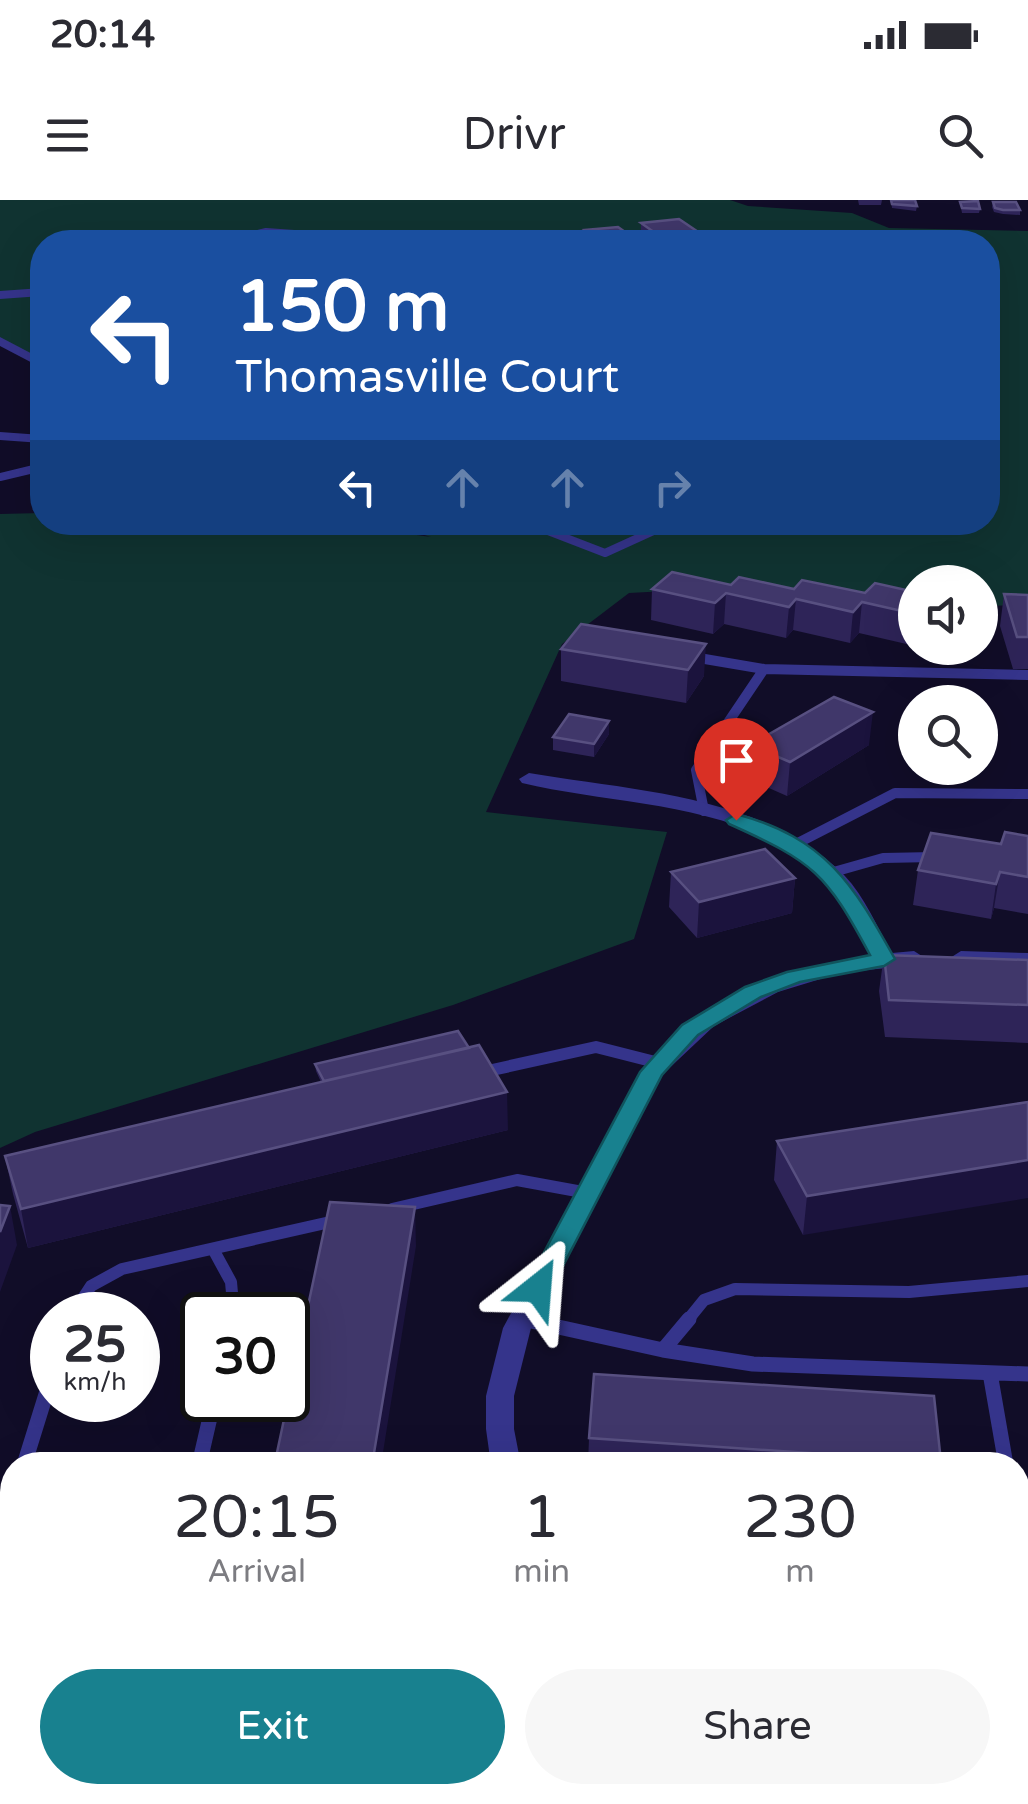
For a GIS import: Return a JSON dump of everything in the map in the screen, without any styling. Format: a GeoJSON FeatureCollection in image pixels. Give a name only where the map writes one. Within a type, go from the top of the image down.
{"type":"FeatureCollection","features":[{"type":"Feature","properties":{"kind":"street"},"geometry":{"type":"LineString","coordinates":[[0,295],[30,293]]}},
{"type":"Feature","properties":{"kind":"street"},"geometry":{"type":"LineString","coordinates":[[0,341],[30,357]]}},
{"type":"Feature","properties":{"kind":"street"},"geometry":{"type":"LineString","coordinates":[[0,436],[30,439]]}},
{"type":"Feature","properties":{"kind":"street"},"geometry":{"type":"LineString","coordinates":[[529,779],[704,811],[794,845],[847,892],[884,959]]}},
{"type":"Feature","properties":{"kind":"street"},"geometry":{"type":"LineString","coordinates":[[503,1452],[497,1396],[504,1362],[522,1320],[659,1063],[690,1030],[753,992],[795,976],[884,959],[1028,960]]}},
{"type":"Feature","properties":{"kind":"lane"},"geometry":{"type":"LineString","coordinates":[[0,477],[30,469]]}},
{"type":"Feature","properties":{"kind":"lane"},"geometry":{"type":"LineString","coordinates":[[558,535],[605,553],[644,535]]}},
{"type":"Feature","properties":{"kind":"lane"},"geometry":{"type":"LineString","coordinates":[[686,656],[764,669],[1028,675]]}},
{"type":"Feature","properties":{"kind":"lane"},"geometry":{"type":"LineString","coordinates":[[704,811],[696,770],[764,669]]}},
{"type":"Feature","properties":{"kind":"lane"},"geometry":{"type":"LineString","coordinates":[[794,845],[896,793],[1028,794]]}},
{"type":"Feature","properties":{"kind":"lane"},"geometry":{"type":"LineString","coordinates":[[830,873],[883,858],[955,858]]}},
{"type":"Feature","properties":{"kind":"lane"},"geometry":{"type":"LineString","coordinates":[[465,1076],[596,1047],[659,1063]]}},
{"type":"Feature","properties":{"kind":"lane"},"geometry":{"type":"LineString","coordinates":[[382,1211],[517,1180],[539,1181],[588,1194]]}},
{"type":"Feature","properties":{"kind":"lane"},"geometry":{"type":"LineString","coordinates":[[84,1292],[122,1269],[363,1215]]}},
{"type":"Feature","properties":{"kind":"lane"},"geometry":{"type":"LineString","coordinates":[[214,1249],[231,1282],[232,1292]]}},
{"type":"Feature","properties":{"kind":"lane"},"geometry":{"type":"LineString","coordinates":[[663,1350],[704,1300],[735,1289],[909,1292],[1028,1281]]}},
{"type":"Feature","properties":{"kind":"lane"},"geometry":{"type":"LineString","coordinates":[[522,1320],[752,1364],[1028,1374]]}},
{"type":"Feature","properties":{"kind":"lane"},"geometry":{"type":"LineString","coordinates":[[990,1373],[1004,1452]]}},
{"type":"Feature","properties":{"kind":"lane"},"geometry":{"type":"LineString","coordinates":[[28,1452],[37,1422]]}},
{"type":"Feature","properties":{"kind":"lane"},"geometry":{"type":"LineString","coordinates":[[203,1452],[209,1422]]}},
{"type":"Feature","properties":{"kind":"green space"},"geometry":{"type":"Polygon","coordinates":[[[0,200],[730,200],[748,206],[852,213],[889,228],[982,230],[30,230],[30,357],[0,341],[0,200]]]}},
{"type":"Feature","properties":{"kind":"green space"},"geometry":{"type":"Polygon","coordinates":[[[1000,230],[1028,231],[1028,605],[998,606],[998,565],[898,565],[898,602],[685,590],[629,593],[562,644],[486,812],[667,832],[634,939],[453,1005],[35,1132],[0,1148],[0,514],[30,513],[30,535],[1000,535],[1000,230]]]}},
{"type":"Feature","properties":{"kind":"building"},"geometry":{"type":"Polygon","coordinates":[[[891,200],[915,200],[917,206],[892,204],[891,200]]]}},
{"type":"Feature","properties":{"kind":"building"},"geometry":{"type":"Polygon","coordinates":[[[978,201],[980,209],[962,208],[960,202],[978,201]]]}},
{"type":"Feature","properties":{"kind":"building"},"geometry":{"type":"Polygon","coordinates":[[[993,202],[1016,202],[1020,210],[995,208],[993,202]]]}},
{"type":"Feature","properties":{"kind":"building"},"geometry":{"type":"Polygon","coordinates":[[[679,219],[695,230],[651,230],[641,223],[679,219]]]}},
{"type":"Feature","properties":{"kind":"building"},"geometry":{"type":"Polygon","coordinates":[[[672,572],[731,585],[739,577],[794,589],[802,580],[865,593],[875,583],[898,588],[898,610],[862,602],[853,612],[796,599],[789,607],[726,593],[715,603],[652,589],[672,572]]]}},
{"type":"Feature","properties":{"kind":"building"},"geometry":{"type":"Polygon","coordinates":[[[1004,594],[1028,595],[1028,637],[1017,637],[1004,594]]]}},
{"type":"Feature","properties":{"kind":"building"},"geometry":{"type":"Polygon","coordinates":[[[581,624],[706,644],[688,670],[561,649],[581,624]]]}},
{"type":"Feature","properties":{"kind":"building"},"geometry":{"type":"Polygon","coordinates":[[[834,697],[873,712],[790,762],[750,745],[834,697]]]}},
{"type":"Feature","properties":{"kind":"building"},"geometry":{"type":"Polygon","coordinates":[[[569,714],[609,721],[594,744],[553,737],[569,714]]]}},
{"type":"Feature","properties":{"kind":"building"},"geometry":{"type":"Polygon","coordinates":[[[1005,832],[1028,836],[1028,877],[1000,872],[996,884],[918,870],[931,833],[1001,844],[1005,832]]]}},
{"type":"Feature","properties":{"kind":"building"},"geometry":{"type":"Polygon","coordinates":[[[765,849],[795,878],[699,902],[671,872],[765,849]]]}},
{"type":"Feature","properties":{"kind":"building"},"geometry":{"type":"Polygon","coordinates":[[[884,955],[1028,960],[1028,1005],[889,1000],[884,955]]]}},
{"type":"Feature","properties":{"kind":"building"},"geometry":{"type":"Polygon","coordinates":[[[458,1031],[469,1048],[324,1081],[315,1064],[458,1031]]]}},
{"type":"Feature","properties":{"kind":"building"},"geometry":{"type":"Polygon","coordinates":[[[479,1045],[507,1092],[21,1209],[5,1156],[479,1045]]]}},
{"type":"Feature","properties":{"kind":"building"},"geometry":{"type":"Polygon","coordinates":[[[1028,1102],[1028,1160],[807,1196],[777,1141],[1028,1102]]]}},
{"type":"Feature","properties":{"kind":"building"},"geometry":{"type":"Polygon","coordinates":[[[330,1202],[415,1207],[374,1452],[277,1452],[283,1422],[310,1422],[310,1297],[330,1202]]]}},
{"type":"Feature","properties":{"kind":"building"},"geometry":{"type":"Polygon","coordinates":[[[0,1205],[10,1206],[0,1232],[0,1205]]]}},
{"type":"Feature","properties":{"kind":"building"},"geometry":{"type":"Polygon","coordinates":[[[594,1374],[934,1396],[940,1452],[794,1452],[589,1438],[594,1374]]]}},
{"type":"Feature","properties":{"kind":"route"},"geometry":{"type":"LineString","coordinates":[[538,1288],[652,1072],[690,1030],[753,992],[795,976],[884,959],[847,892],[830,873],[794,845],[736,820]]}}]}
